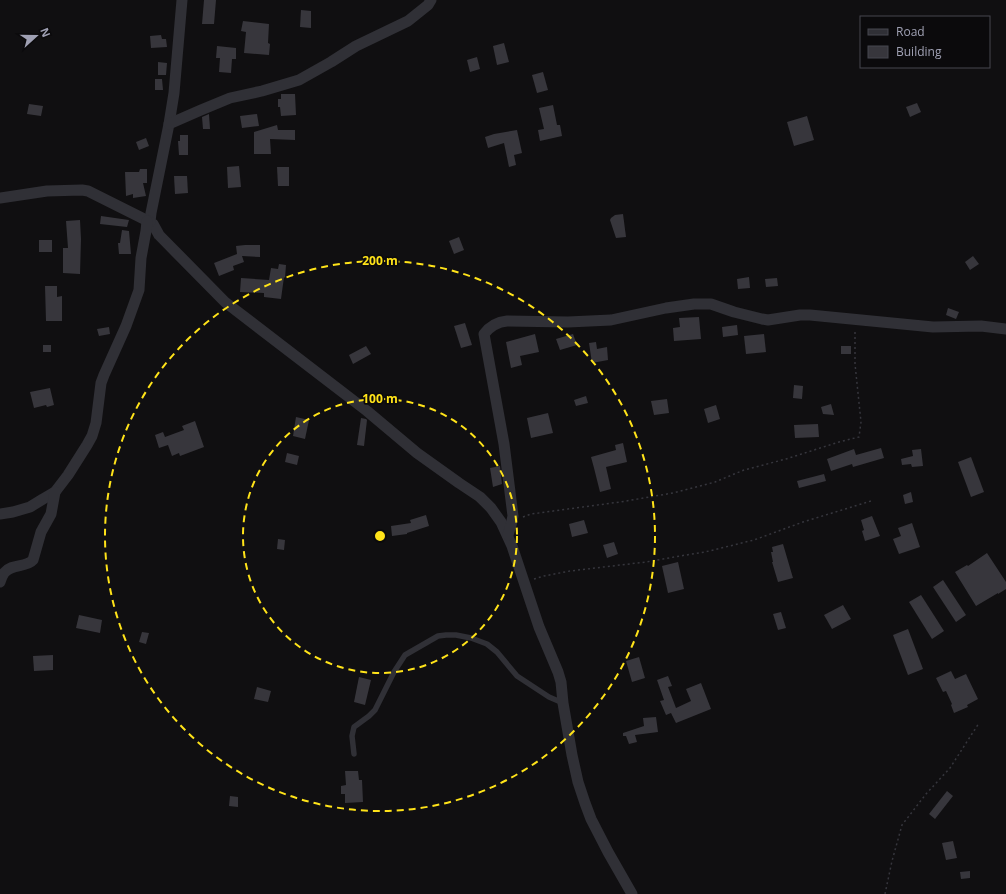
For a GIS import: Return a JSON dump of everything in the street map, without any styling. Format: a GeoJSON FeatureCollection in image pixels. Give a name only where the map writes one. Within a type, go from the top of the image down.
{"type":"FeatureCollection","features":[{"type":"Feature","properties":{"kind":"street"},"geometry":{"type":"LineString","coordinates":[[0,514],[30,507],[55,492],[68,475],[92,436],[96,423],[102,379],[126,326],[139,290],[141,258],[174,93],[182,0]]}},
{"type":"Feature","properties":{"kind":"street"},"geometry":{"type":"LineString","coordinates":[[169,124],[230,98],[262,91],[299,80],[356,46],[408,21],[428,5],[431,0]]}},
{"type":"Feature","properties":{"kind":"street"},"geometry":{"type":"LineString","coordinates":[[0,198],[47,191],[82,190],[88,191],[149,221],[159,235],[225,302],[367,411],[417,453],[459,484],[480,497],[492,508],[501,522],[509,530],[539,627],[558,672],[561,682],[572,755],[578,782],[585,803],[602,839],[632,894]]}},
{"type":"Feature","properties":{"kind":"street"},"geometry":{"type":"LineString","coordinates":[[509,530],[513,516],[504,444],[484,338],[486,331],[496,323],[501,321],[568,322],[611,320],[666,308],[711,304],[734,312],[768,320],[810,315],[933,327],[981,326],[1006,329]]}},
{"type":"Feature","properties":{"kind":"street"},"geometry":{"type":"LineString","coordinates":[[0,582],[4,574],[10,568],[30,563],[33,560],[41,532],[51,514],[55,492]]}},
{"type":"Feature","properties":{"kind":"lane"},"geometry":{"type":"LineString","coordinates":[[354,754],[352,736],[354,727],[375,710],[405,654],[438,636],[456,635],[471,638],[487,644],[497,652],[517,676],[563,703]]}},
{"type":"Feature","properties":{"kind":"path"},"geometry":{"type":"LineString","coordinates":[[509,530],[518,520],[531,514],[620,502],[680,491],[715,482],[744,470],[859,437],[861,422],[855,364],[855,325]]}},
{"type":"Feature","properties":{"kind":"path"},"geometry":{"type":"LineString","coordinates":[[524,582],[570,571],[646,562],[719,549],[754,540],[803,522],[871,501]]}},
{"type":"Feature","properties":{"kind":"path"},"geometry":{"type":"LineString","coordinates":[[885,894],[892,861],[902,826],[926,794],[950,768],[979,723]]}},
{"type":"Feature","properties":{"kind":"building"},"geometry":{"type":"Polygon","coordinates":[[[204,0],[216,0],[214,24],[202,24],[204,0]]]}},
{"type":"Feature","properties":{"kind":"building"},"geometry":{"type":"Polygon","coordinates":[[[301,10],[311,11],[311,28],[300,27],[301,10]]]}},
{"type":"Feature","properties":{"kind":"building"},"geometry":{"type":"Polygon","coordinates":[[[243,21],[269,24],[269,55],[244,53],[246,32],[241,31],[243,21]]]}},
{"type":"Feature","properties":{"kind":"building"},"geometry":{"type":"Polygon","coordinates":[[[161,35],[162,39],[166,39],[167,47],[151,48],[150,36],[161,35]]]}},
{"type":"Feature","properties":{"kind":"building"},"geometry":{"type":"Polygon","coordinates":[[[504,43],[509,62],[497,65],[493,46],[504,43]]]}},
{"type":"Feature","properties":{"kind":"building"},"geometry":{"type":"Polygon","coordinates":[[[217,46],[236,48],[236,59],[232,59],[231,73],[219,72],[220,58],[216,58],[217,46]]]}},
{"type":"Feature","properties":{"kind":"building"},"geometry":{"type":"Polygon","coordinates":[[[477,57],[480,69],[470,72],[467,60],[477,57]]]}},
{"type":"Feature","properties":{"kind":"building"},"geometry":{"type":"Polygon","coordinates":[[[158,62],[167,63],[166,75],[158,75],[158,62]]]}},
{"type":"Feature","properties":{"kind":"building"},"geometry":{"type":"Polygon","coordinates":[[[543,72],[548,90],[537,93],[532,75],[543,72]]]}},
{"type":"Feature","properties":{"kind":"building"},"geometry":{"type":"Polygon","coordinates":[[[155,79],[162,79],[163,90],[155,90],[155,79]]]}},
{"type":"Feature","properties":{"kind":"building"},"geometry":{"type":"Polygon","coordinates":[[[281,94],[295,94],[296,115],[281,116],[280,107],[278,107],[278,99],[281,99],[281,94]]]}},
{"type":"Feature","properties":{"kind":"building"},"geometry":{"type":"Polygon","coordinates":[[[917,103],[921,112],[910,117],[906,107],[917,103]]]}},
{"type":"Feature","properties":{"kind":"building"},"geometry":{"type":"Polygon","coordinates":[[[29,104],[43,106],[41,116],[27,114],[29,104]]]}},
{"type":"Feature","properties":{"kind":"building"},"geometry":{"type":"Polygon","coordinates":[[[553,105],[557,125],[560,125],[562,136],[540,141],[538,130],[544,129],[539,108],[553,105]]]}},
{"type":"Feature","properties":{"kind":"building"},"geometry":{"type":"Polygon","coordinates":[[[209,114],[210,129],[203,129],[202,117],[209,114]]]}},
{"type":"Feature","properties":{"kind":"building"},"geometry":{"type":"Polygon","coordinates":[[[257,114],[259,126],[242,128],[240,116],[257,114]]]}},
{"type":"Feature","properties":{"kind":"building"},"geometry":{"type":"Polygon","coordinates":[[[807,116],[814,140],[794,146],[787,122],[807,116]]]}},
{"type":"Feature","properties":{"kind":"building"},"geometry":{"type":"Polygon","coordinates":[[[277,125],[278,130],[295,130],[295,140],[270,139],[271,154],[254,154],[254,132],[277,125]]]}},
{"type":"Feature","properties":{"kind":"building"},"geometry":{"type":"Polygon","coordinates":[[[517,130],[522,153],[514,155],[516,165],[509,167],[504,143],[488,148],[485,137],[517,130]]]}},
{"type":"Feature","properties":{"kind":"building"},"geometry":{"type":"Polygon","coordinates":[[[180,135],[188,135],[188,155],[179,155],[178,141],[180,141],[180,135]]]}},
{"type":"Feature","properties":{"kind":"building"},"geometry":{"type":"Polygon","coordinates":[[[146,138],[149,146],[139,150],[136,142],[146,138]]]}},
{"type":"Feature","properties":{"kind":"building"},"geometry":{"type":"Polygon","coordinates":[[[239,166],[241,187],[228,188],[227,167],[239,166]]]}},
{"type":"Feature","properties":{"kind":"building"},"geometry":{"type":"Polygon","coordinates":[[[277,167],[289,167],[289,186],[278,186],[277,167]]]}},
{"type":"Feature","properties":{"kind":"building"},"geometry":{"type":"Polygon","coordinates":[[[140,169],[147,169],[147,183],[143,183],[146,196],[133,198],[133,194],[126,196],[125,172],[139,172],[140,169]]]}},
{"type":"Feature","properties":{"kind":"building"},"geometry":{"type":"Polygon","coordinates":[[[174,176],[187,176],[188,193],[175,194],[174,176]]]}},
{"type":"Feature","properties":{"kind":"building"},"geometry":{"type":"Polygon","coordinates":[[[623,214],[626,237],[616,238],[610,220],[615,215],[623,214]]]}},
{"type":"Feature","properties":{"kind":"building"},"geometry":{"type":"Polygon","coordinates":[[[101,216],[129,220],[127,227],[100,224],[101,216]]]}},
{"type":"Feature","properties":{"kind":"building"},"geometry":{"type":"Polygon","coordinates":[[[80,220],[80,274],[63,273],[63,248],[68,248],[66,221],[80,220]]]}},
{"type":"Feature","properties":{"kind":"building"},"geometry":{"type":"Polygon","coordinates":[[[122,230],[129,231],[131,254],[119,254],[118,243],[120,243],[122,230]]]}},
{"type":"Feature","properties":{"kind":"building"},"geometry":{"type":"Polygon","coordinates":[[[459,237],[464,250],[454,254],[449,241],[459,237]]]}},
{"type":"Feature","properties":{"kind":"building"},"geometry":{"type":"Polygon","coordinates":[[[39,240],[52,240],[52,252],[39,252],[39,240]]]}},
{"type":"Feature","properties":{"kind":"building"},"geometry":{"type":"Polygon","coordinates":[[[260,245],[260,257],[242,256],[244,262],[233,266],[234,270],[219,276],[214,263],[237,254],[236,246],[260,245]]]}},
{"type":"Feature","properties":{"kind":"building"},"geometry":{"type":"Polygon","coordinates":[[[973,256],[979,264],[970,270],[965,262],[973,256]]]}},
{"type":"Feature","properties":{"kind":"building"},"geometry":{"type":"Polygon","coordinates":[[[279,264],[286,265],[281,299],[264,297],[264,293],[240,292],[241,278],[269,280],[271,268],[278,269],[279,264]]]}},
{"type":"Feature","properties":{"kind":"building"},"geometry":{"type":"Polygon","coordinates":[[[749,277],[750,288],[738,289],[737,279],[749,277]]]}},
{"type":"Feature","properties":{"kind":"building"},"geometry":{"type":"Polygon","coordinates":[[[777,278],[778,286],[766,287],[765,279],[777,278]]]}},
{"type":"Feature","properties":{"kind":"building"},"geometry":{"type":"Polygon","coordinates":[[[45,286],[57,286],[57,297],[62,296],[62,321],[46,321],[45,286]]]}},
{"type":"Feature","properties":{"kind":"building"},"geometry":{"type":"Polygon","coordinates":[[[948,308],[959,312],[956,319],[946,315],[948,308]]]}},
{"type":"Feature","properties":{"kind":"building"},"geometry":{"type":"Polygon","coordinates":[[[699,317],[701,339],[674,341],[673,328],[680,327],[679,318],[699,317]]]}},
{"type":"Feature","properties":{"kind":"building"},"geometry":{"type":"Polygon","coordinates":[[[465,323],[472,345],[461,348],[454,326],[465,323]]]}},
{"type":"Feature","properties":{"kind":"building"},"geometry":{"type":"Polygon","coordinates":[[[737,325],[738,335],[723,337],[722,327],[737,325]]]}},
{"type":"Feature","properties":{"kind":"building"},"geometry":{"type":"Polygon","coordinates":[[[109,327],[110,334],[99,336],[97,329],[109,327]]]}},
{"type":"Feature","properties":{"kind":"building"},"geometry":{"type":"Polygon","coordinates":[[[535,334],[539,352],[520,356],[522,365],[511,368],[506,342],[535,334]]]}},
{"type":"Feature","properties":{"kind":"building"},"geometry":{"type":"Polygon","coordinates":[[[573,334],[577,345],[560,350],[556,339],[573,334]]]}},
{"type":"Feature","properties":{"kind":"building"},"geometry":{"type":"Polygon","coordinates":[[[764,334],[766,352],[746,354],[744,336],[764,334]]]}},
{"type":"Feature","properties":{"kind":"building"},"geometry":{"type":"Polygon","coordinates":[[[596,342],[597,349],[607,347],[608,360],[592,363],[589,343],[596,342]]]}},
{"type":"Feature","properties":{"kind":"building"},"geometry":{"type":"Polygon","coordinates":[[[43,345],[51,345],[51,352],[43,352],[43,345]]]}},
{"type":"Feature","properties":{"kind":"building"},"geometry":{"type":"Polygon","coordinates":[[[366,346],[371,354],[353,364],[349,355],[366,346]]]}},
{"type":"Feature","properties":{"kind":"building"},"geometry":{"type":"Polygon","coordinates":[[[841,346],[851,346],[851,354],[841,354],[841,346]]]}},
{"type":"Feature","properties":{"kind":"building"},"geometry":{"type":"Polygon","coordinates":[[[794,385],[803,386],[802,399],[793,398],[794,385]]]}},
{"type":"Feature","properties":{"kind":"building"},"geometry":{"type":"Polygon","coordinates":[[[50,388],[54,405],[34,408],[30,392],[50,388]]]}},
{"type":"Feature","properties":{"kind":"building"},"geometry":{"type":"Polygon","coordinates":[[[586,396],[588,403],[576,406],[574,400],[586,396]]]}},
{"type":"Feature","properties":{"kind":"building"},"geometry":{"type":"Polygon","coordinates":[[[667,399],[669,413],[654,415],[651,401],[667,399]]]}},
{"type":"Feature","properties":{"kind":"building"},"geometry":{"type":"Polygon","coordinates":[[[831,404],[834,415],[823,414],[821,407],[831,404]]]}},
{"type":"Feature","properties":{"kind":"building"},"geometry":{"type":"Polygon","coordinates":[[[716,405],[720,419],[708,423],[704,409],[716,405]]]}},
{"type":"Feature","properties":{"kind":"building"},"geometry":{"type":"Polygon","coordinates":[[[548,413],[553,433],[531,438],[527,418],[548,413]]]}},
{"type":"Feature","properties":{"kind":"building"},"geometry":{"type":"Polygon","coordinates":[[[296,417],[309,420],[305,439],[293,436],[296,417]]]}},
{"type":"Feature","properties":{"kind":"building"},"geometry":{"type":"Polygon","coordinates":[[[361,418],[367,420],[364,446],[357,445],[361,418]]]}},
{"type":"Feature","properties":{"kind":"building"},"geometry":{"type":"Polygon","coordinates":[[[195,421],[204,447],[180,456],[179,453],[172,456],[168,445],[159,448],[155,435],[163,432],[165,437],[184,430],[182,426],[195,421]]]}},
{"type":"Feature","properties":{"kind":"building"},"geometry":{"type":"Polygon","coordinates":[[[818,424],[819,437],[795,438],[794,425],[818,424]]]}},
{"type":"Feature","properties":{"kind":"building"},"geometry":{"type":"Polygon","coordinates":[[[623,443],[627,462],[606,467],[611,489],[600,492],[591,457],[616,450],[615,445],[623,443]]]}},
{"type":"Feature","properties":{"kind":"building"},"geometry":{"type":"Polygon","coordinates":[[[881,448],[884,458],[853,467],[852,464],[831,471],[827,459],[854,449],[856,455],[881,448]]]}},
{"type":"Feature","properties":{"kind":"building"},"geometry":{"type":"Polygon","coordinates":[[[921,449],[923,466],[912,467],[911,464],[902,465],[901,459],[913,456],[912,450],[921,449]]]}},
{"type":"Feature","properties":{"kind":"building"},"geometry":{"type":"Polygon","coordinates":[[[287,453],[299,456],[297,465],[285,462],[287,453]]]}},
{"type":"Feature","properties":{"kind":"building"},"geometry":{"type":"Polygon","coordinates":[[[971,457],[984,492],[971,497],[958,462],[971,457]]]}},
{"type":"Feature","properties":{"kind":"building"},"geometry":{"type":"Polygon","coordinates":[[[500,466],[502,484],[493,487],[490,468],[500,466]]]}},
{"type":"Feature","properties":{"kind":"building"},"geometry":{"type":"Polygon","coordinates":[[[824,474],[826,481],[799,488],[797,481],[824,474]]]}},
{"type":"Feature","properties":{"kind":"building"},"geometry":{"type":"Polygon","coordinates":[[[911,492],[913,502],[905,504],[903,495],[911,492]]]}},
{"type":"Feature","properties":{"kind":"building"},"geometry":{"type":"Polygon","coordinates":[[[426,515],[429,526],[407,534],[392,536],[391,526],[411,523],[410,520],[426,515]]]}},
{"type":"Feature","properties":{"kind":"building"},"geometry":{"type":"Polygon","coordinates":[[[872,516],[880,536],[865,541],[861,520],[872,516]]]}},
{"type":"Feature","properties":{"kind":"building"},"geometry":{"type":"Polygon","coordinates":[[[584,520],[588,533],[572,537],[569,524],[584,520]]]}},
{"type":"Feature","properties":{"kind":"building"},"geometry":{"type":"Polygon","coordinates":[[[912,523],[920,547],[899,554],[893,539],[901,536],[898,528],[912,523]]]}},
{"type":"Feature","properties":{"kind":"building"},"geometry":{"type":"Polygon","coordinates":[[[278,539],[285,540],[284,550],[277,549],[278,539]]]}},
{"type":"Feature","properties":{"kind":"building"},"geometry":{"type":"Polygon","coordinates":[[[614,542],[618,554],[607,558],[603,545],[614,542]]]}},
{"type":"Feature","properties":{"kind":"building"},"geometry":{"type":"Polygon","coordinates":[[[783,544],[793,578],[778,582],[772,562],[771,552],[773,552],[772,547],[783,544]]]}},
{"type":"Feature","properties":{"kind":"building"},"geometry":{"type":"Polygon","coordinates":[[[987,553],[1006,582],[1006,589],[976,606],[955,572],[967,565],[968,566],[987,553]]]}},
{"type":"Feature","properties":{"kind":"building"},"geometry":{"type":"Polygon","coordinates":[[[678,562],[684,589],[668,593],[662,566],[678,562]]]}},
{"type":"Feature","properties":{"kind":"building"},"geometry":{"type":"Polygon","coordinates":[[[943,580],[966,615],[956,622],[933,587],[943,580]]]}},
{"type":"Feature","properties":{"kind":"building"},"geometry":{"type":"Polygon","coordinates":[[[921,595],[944,631],[932,639],[909,602],[921,595]]]}},
{"type":"Feature","properties":{"kind":"building"},"geometry":{"type":"Polygon","coordinates":[[[843,605],[851,619],[832,629],[824,615],[843,605]]]}},
{"type":"Feature","properties":{"kind":"building"},"geometry":{"type":"Polygon","coordinates":[[[781,612],[786,628],[778,630],[773,614],[781,612]]]}},
{"type":"Feature","properties":{"kind":"building"},"geometry":{"type":"Polygon","coordinates":[[[79,615],[102,620],[100,633],[76,628],[79,615]]]}},
{"type":"Feature","properties":{"kind":"building"},"geometry":{"type":"Polygon","coordinates":[[[908,629],[923,669],[908,675],[893,635],[908,629]]]}},
{"type":"Feature","properties":{"kind":"building"},"geometry":{"type":"Polygon","coordinates":[[[142,632],[149,633],[146,644],[139,642],[142,632]]]}},
{"type":"Feature","properties":{"kind":"building"},"geometry":{"type":"Polygon","coordinates":[[[53,655],[53,670],[34,671],[33,656],[53,655]]]}},
{"type":"Feature","properties":{"kind":"building"},"geometry":{"type":"Polygon","coordinates":[[[639,657],[645,678],[632,682],[626,661],[639,657]]]}},
{"type":"Feature","properties":{"kind":"building"},"geometry":{"type":"Polygon","coordinates":[[[951,671],[955,679],[966,674],[978,699],[967,705],[968,707],[954,713],[946,691],[943,692],[936,678],[951,671]]]}},
{"type":"Feature","properties":{"kind":"building"},"geometry":{"type":"Polygon","coordinates":[[[668,676],[672,686],[668,687],[676,708],[691,701],[686,689],[701,683],[711,709],[676,723],[671,713],[666,715],[660,701],[664,700],[657,680],[668,676]]]}},
{"type":"Feature","properties":{"kind":"building"},"geometry":{"type":"Polygon","coordinates":[[[359,677],[371,680],[365,705],[354,702],[359,677]]]}},
{"type":"Feature","properties":{"kind":"building"},"geometry":{"type":"Polygon","coordinates":[[[257,687],[271,691],[268,702],[254,699],[257,687]]]}},
{"type":"Feature","properties":{"kind":"building"},"geometry":{"type":"Polygon","coordinates":[[[656,717],[658,732],[635,735],[637,742],[629,744],[626,736],[623,736],[623,733],[644,726],[643,718],[656,717]]]}},
{"type":"Feature","properties":{"kind":"building"},"geometry":{"type":"Polygon","coordinates":[[[345,771],[358,771],[359,780],[362,780],[363,802],[345,803],[345,794],[341,794],[341,786],[346,785],[345,771]]]}},
{"type":"Feature","properties":{"kind":"building"},"geometry":{"type":"Polygon","coordinates":[[[947,791],[953,796],[935,819],[929,814],[947,791]]]}},
{"type":"Feature","properties":{"kind":"building"},"geometry":{"type":"Polygon","coordinates":[[[230,796],[238,797],[238,807],[229,806],[230,796]]]}},
{"type":"Feature","properties":{"kind":"building"},"geometry":{"type":"Polygon","coordinates":[[[953,841],[957,858],[946,860],[942,843],[953,841]]]}},
{"type":"Feature","properties":{"kind":"building"},"geometry":{"type":"Polygon","coordinates":[[[970,871],[970,878],[961,879],[960,872],[970,871]]]}}]}
